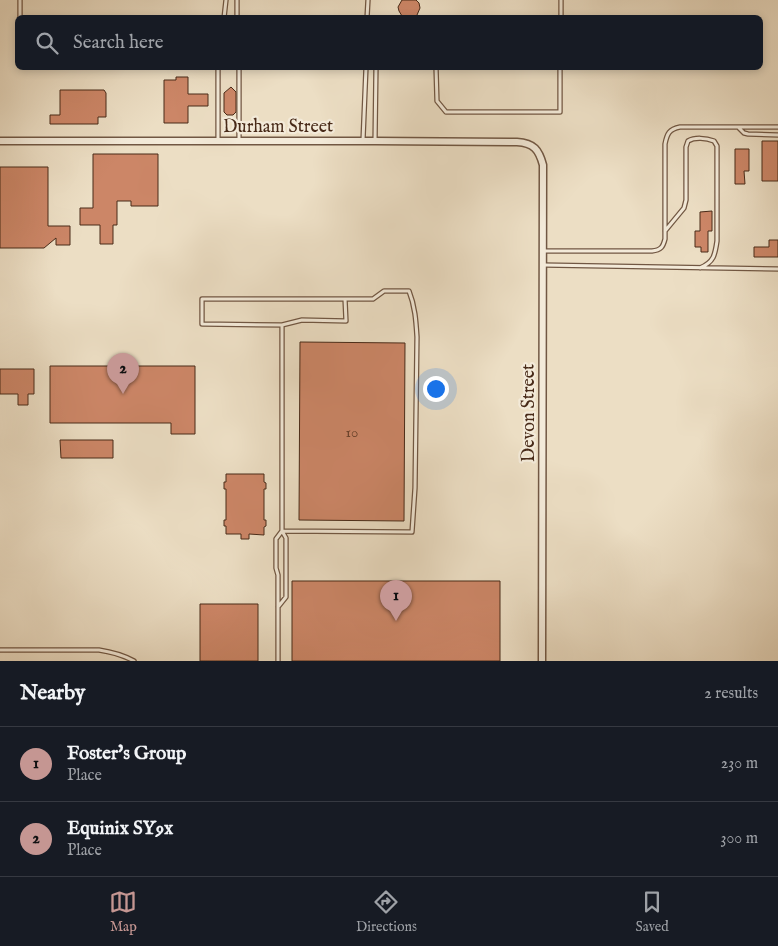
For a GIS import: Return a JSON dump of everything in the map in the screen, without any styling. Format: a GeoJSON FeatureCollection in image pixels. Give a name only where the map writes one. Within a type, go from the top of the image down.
{"type":"FeatureCollection","features":[{"type":"Feature","properties":{"kind":"street","name":"Durham Street"},"geometry":{"type":"LineString","coordinates":[[0,140],[527,143],[535,148],[541,156],[543,165]]}},
{"type":"Feature","properties":{"kind":"street","name":"Devon Street"},"geometry":{"type":"LineString","coordinates":[[542,661],[543,165]]}},
{"type":"Feature","properties":{"kind":"lane"},"geometry":{"type":"LineString","coordinates":[[20,0],[20,15]]}},
{"type":"Feature","properties":{"kind":"lane"},"geometry":{"type":"LineString","coordinates":[[224,15],[226,0]]}},
{"type":"Feature","properties":{"kind":"lane"},"geometry":{"type":"LineString","coordinates":[[237,0],[237,15]]}},
{"type":"Feature","properties":{"kind":"lane"},"geometry":{"type":"LineString","coordinates":[[367,15],[368,0]]}},
{"type":"Feature","properties":{"kind":"lane"},"geometry":{"type":"LineString","coordinates":[[561,0],[561,15]]}},
{"type":"Feature","properties":{"kind":"lane"},"geometry":{"type":"LineString","coordinates":[[218,70],[218,141]]}},
{"type":"Feature","properties":{"kind":"lane"},"geometry":{"type":"LineString","coordinates":[[239,70],[239,141]]}},
{"type":"Feature","properties":{"kind":"lane"},"geometry":{"type":"LineString","coordinates":[[363,141],[366,70]]}},
{"type":"Feature","properties":{"kind":"lane"},"geometry":{"type":"LineString","coordinates":[[374,141],[376,70]]}},
{"type":"Feature","properties":{"kind":"lane"},"geometry":{"type":"LineString","coordinates":[[436,70],[437,101],[446,112],[560,112],[560,70]]}},
{"type":"Feature","properties":{"kind":"lane"},"geometry":{"type":"LineString","coordinates":[[543,250],[659,250],[663,246],[665,238],[665,144],[669,132],[680,127],[778,127]]}},
{"type":"Feature","properties":{"kind":"lane"},"geometry":{"type":"LineString","coordinates":[[738,127],[748,134],[778,134]]}},
{"type":"Feature","properties":{"kind":"lane"},"geometry":{"type":"LineString","coordinates":[[665,231],[684,208],[686,200],[686,147],[688,141],[692,139],[709,139],[714,141],[717,146],[717,241],[715,253],[711,261],[700,268]]}},
{"type":"Feature","properties":{"kind":"lane"},"geometry":{"type":"LineString","coordinates":[[543,265],[778,269]]}},
{"type":"Feature","properties":{"kind":"lane"},"geometry":{"type":"LineString","coordinates":[[282,531],[412,532],[415,478],[417,337],[414,303],[409,291],[384,291],[373,299],[346,299],[202,300],[202,324],[282,325],[302,320],[346,321],[346,299]]}},
{"type":"Feature","properties":{"kind":"lane"},"geometry":{"type":"LineString","coordinates":[[278,607],[286,597],[286,538],[282,531],[282,325]]}},
{"type":"Feature","properties":{"kind":"lane"},"geometry":{"type":"LineString","coordinates":[[278,661],[276,539],[282,531]]}},
{"type":"Feature","properties":{"kind":"lane"},"geometry":{"type":"LineString","coordinates":[[0,650],[99,650],[133,660]]}},
{"type":"Feature","properties":{"kind":"lane"},"geometry":{"type":"LineString","coordinates":[[126,661],[133,660]]}},
{"type":"Feature","properties":{"kind":"building"},"geometry":{"type":"Polygon","coordinates":[[[402,0],[416,0],[420,8],[417,15],[401,15],[398,7],[402,0]]]}},
{"type":"Feature","properties":{"kind":"building"},"geometry":{"type":"Polygon","coordinates":[[[176,77],[188,77],[188,94],[208,94],[208,106],[188,106],[188,123],[164,123],[164,80],[176,80],[176,77]]]}},
{"type":"Feature","properties":{"kind":"building"},"geometry":{"type":"Polygon","coordinates":[[[231,87],[236,92],[236,112],[233,115],[227,115],[224,112],[224,93],[231,87]]]}},
{"type":"Feature","properties":{"kind":"building"},"geometry":{"type":"Polygon","coordinates":[[[60,90],[104,90],[106,93],[106,117],[98,117],[98,124],[50,124],[50,115],[60,115],[60,90]]]}},
{"type":"Feature","properties":{"kind":"building"},"geometry":{"type":"Polygon","coordinates":[[[762,141],[778,141],[778,181],[762,181],[762,141]]]}},
{"type":"Feature","properties":{"kind":"building"},"geometry":{"type":"Polygon","coordinates":[[[735,149],[749,149],[749,171],[744,171],[745,184],[735,184],[735,149]]]}},
{"type":"Feature","properties":{"kind":"building"},"geometry":{"type":"Polygon","coordinates":[[[93,154],[158,154],[158,206],[131,206],[131,201],[117,201],[117,225],[113,225],[113,244],[100,244],[100,225],[80,225],[80,208],[93,208],[93,154]]]}},
{"type":"Feature","properties":{"kind":"building"},"geometry":{"type":"Polygon","coordinates":[[[0,167],[48,167],[48,226],[70,226],[70,245],[56,245],[56,238],[44,248],[0,248],[0,167]]]}},
{"type":"Feature","properties":{"kind":"building"},"geometry":{"type":"Polygon","coordinates":[[[712,211],[712,231],[708,231],[708,252],[701,252],[701,247],[695,247],[695,231],[700,231],[700,212],[712,211]]]}},
{"type":"Feature","properties":{"kind":"building"},"geometry":{"type":"Polygon","coordinates":[[[769,240],[778,240],[778,257],[754,257],[754,247],[769,247],[769,240]]]}},
{"type":"Feature","properties":{"kind":"building"},"geometry":{"type":"Polygon","coordinates":[[[300,342],[405,343],[404,521],[299,520],[300,342]]]}},
{"type":"Feature","properties":{"kind":"building"},"geometry":{"type":"Polygon","coordinates":[[[50,366],[195,366],[195,434],[171,434],[171,423],[50,423],[50,366]]]}},
{"type":"Feature","properties":{"kind":"building"},"geometry":{"type":"Polygon","coordinates":[[[0,369],[34,369],[34,394],[28,394],[28,405],[18,405],[18,394],[0,394],[0,369]]]}},
{"type":"Feature","properties":{"kind":"building"},"geometry":{"type":"Polygon","coordinates":[[[60,440],[113,440],[113,458],[61,458],[60,440]]]}},
{"type":"Feature","properties":{"kind":"building"},"geometry":{"type":"Polygon","coordinates":[[[226,474],[264,474],[266,489],[264,489],[264,520],[266,520],[266,526],[264,527],[264,535],[249,534],[249,539],[241,539],[241,534],[226,534],[224,520],[226,520],[226,489],[224,489],[224,482],[226,482],[226,474]]]}},
{"type":"Feature","properties":{"kind":"building"},"geometry":{"type":"Polygon","coordinates":[[[292,581],[500,581],[500,661],[292,661],[292,581]]]}},
{"type":"Feature","properties":{"kind":"building"},"geometry":{"type":"Polygon","coordinates":[[[200,604],[258,604],[258,661],[200,661],[200,604]]]}},
{"type":"Feature","properties":{"kind":"place","name":"Equinix SY9x"},"geometry":{"type":"Point","coordinates":[123,394]}},
{"type":"Feature","properties":{"kind":"place","name":"Foster's Group"},"geometry":{"type":"Point","coordinates":[396,621]}}]}
